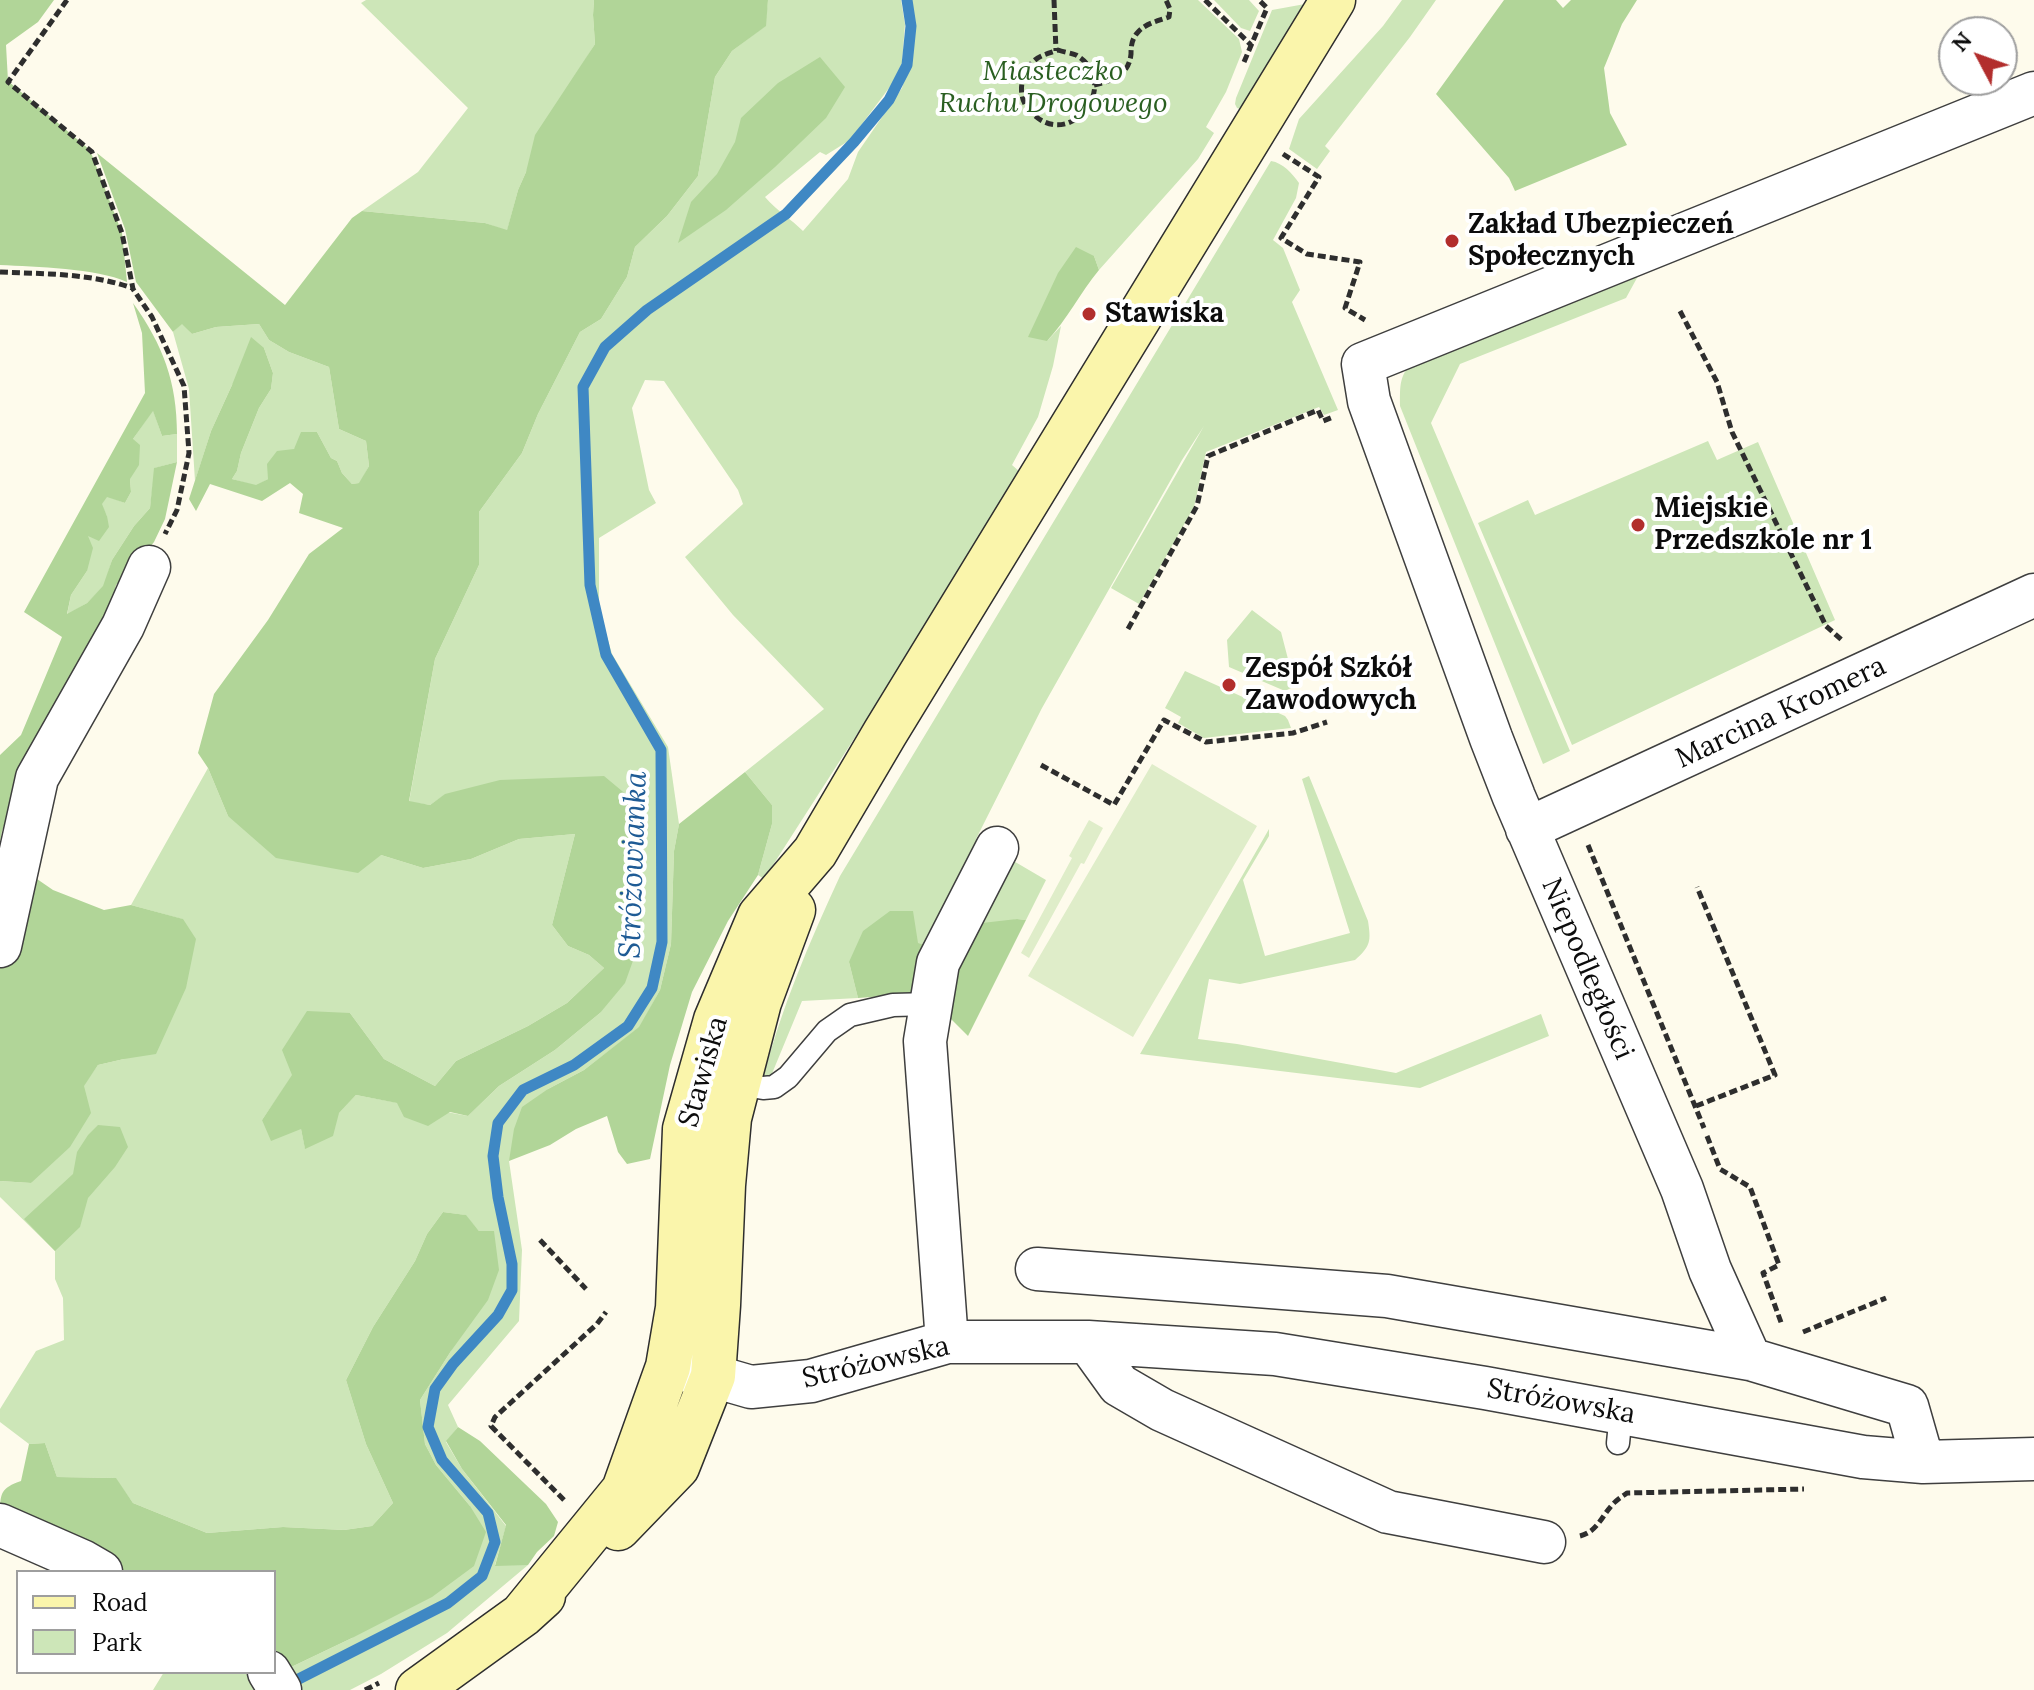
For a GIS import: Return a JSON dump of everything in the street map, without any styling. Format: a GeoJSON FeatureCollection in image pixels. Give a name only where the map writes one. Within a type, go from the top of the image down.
{"type":"FeatureCollection","features":[{"type":"Feature","properties":{"kind":"main road","name":"Stawiska"},"geometry":{"type":"LineString","coordinates":[[713,1376],[729,1118],[759,1002],[815,852],[1333,0]]}},
{"type":"Feature","properties":{"kind":"main road","name":"Stawiska"},"geometry":{"type":"LineString","coordinates":[[668,1367],[678,1308],[685,1129],[704,1062],[716,1020],[760,916],[815,852]]}},
{"type":"Feature","properties":{"kind":"main road"},"geometry":{"type":"LineString","coordinates":[[522,1615],[624,1490],[668,1367]]}},
{"type":"Feature","properties":{"kind":"main road"},"geometry":{"type":"LineString","coordinates":[[418,1690],[522,1615],[594,1552],[677,1467],[713,1376]]}},
{"type":"Feature","properties":{"kind":"street","name":"Niepodległości"},"geometry":{"type":"LineString","coordinates":[[1750,1359],[1710,1270],[1682,1189],[1627,1093],[1491,738],[1369,401],[1363,364],[2034,93]]}},
{"type":"Feature","properties":{"kind":"street"},"geometry":{"type":"LineString","coordinates":[[0,946],[37,778],[123,626],[149,567]]}},
{"type":"Feature","properties":{"kind":"street","name":"Marcina Kromera"},"geometry":{"type":"LineString","coordinates":[[1527,829],[2034,595]]}},
{"type":"Feature","properties":{"kind":"street"},"geometry":{"type":"LineString","coordinates":[[947,1342],[925,1041],[938,963],[997,848]]}},
{"type":"Feature","properties":{"kind":"street"},"geometry":{"type":"LineString","coordinates":[[1037,1269],[1387,1296],[1750,1359],[1907,1406],[1923,1462]]}},
{"type":"Feature","properties":{"kind":"street","name":"Stróżowska"},"geometry":{"type":"LineString","coordinates":[[668,1367],[751,1387],[811,1381],[947,1342],[1088,1342],[1275,1354],[1485,1388],[1620,1428],[1923,1462],[2034,1459]]}},
{"type":"Feature","properties":{"kind":"street"},"geometry":{"type":"LineString","coordinates":[[1088,1342],[1119,1385],[1162,1410],[1388,1512],[1544,1542]]}},
{"type":"Feature","properties":{"kind":"street"},"geometry":{"type":"LineString","coordinates":[[0,1525],[98,1570]]}},
{"type":"Feature","properties":{"kind":"lane"},"geometry":{"type":"LineString","coordinates":[[738,1084],[774,1087],[788,1077],[827,1031],[850,1015],[893,1005],[931,1004]]}},
{"type":"Feature","properties":{"kind":"path"},"geometry":{"type":"LineString","coordinates":[[0,86],[8,82],[67,0]]}},
{"type":"Feature","properties":{"kind":"path"},"geometry":{"type":"LineString","coordinates":[[1054,0],[1056,51]]}},
{"type":"Feature","properties":{"kind":"path"},"geometry":{"type":"LineString","coordinates":[[1094,85],[1112,80],[1126,69],[1133,39],[1151,23],[1169,17],[1166,0]]}},
{"type":"Feature","properties":{"kind":"path"},"geometry":{"type":"LineString","coordinates":[[1205,0],[1251,45]]}},
{"type":"Feature","properties":{"kind":"path"},"geometry":{"type":"LineString","coordinates":[[1056,51],[1076,55],[1092,71],[1095,92],[1090,105],[1070,124],[1049,125],[1028,110],[1021,86],[1026,70],[1037,57],[1056,51]]}},
{"type":"Feature","properties":{"kind":"path"},"geometry":{"type":"LineString","coordinates":[[8,82],[92,152],[122,233],[133,289],[152,317],[184,386],[189,453],[177,510],[149,567]]}},
{"type":"Feature","properties":{"kind":"path"},"geometry":{"type":"LineString","coordinates":[[1272,147],[1319,177],[1281,238],[1307,254],[1360,262],[1345,308],[1366,321],[1370,319]]}},
{"type":"Feature","properties":{"kind":"path"},"geometry":{"type":"LineString","coordinates":[[0,272],[110,280],[133,289]]}},
{"type":"Feature","properties":{"kind":"path"},"geometry":{"type":"LineString","coordinates":[[1680,311],[1717,382],[1732,432],[1826,626],[1849,647]]}},
{"type":"Feature","properties":{"kind":"path"},"geometry":{"type":"LineString","coordinates":[[1128,629],[1197,506],[1208,456],[1318,410],[1323,421],[1327,419]]}},
{"type":"Feature","properties":{"kind":"path"},"geometry":{"type":"LineString","coordinates":[[1041,765],[1114,805],[1164,720],[1206,742],[1293,733],[1327,722]]}},
{"type":"Feature","properties":{"kind":"path"},"geometry":{"type":"LineString","coordinates":[[1586,840],[1704,1128]]}},
{"type":"Feature","properties":{"kind":"path"},"geometry":{"type":"LineString","coordinates":[[1696,1106],[1775,1075],[1697,887]]}},
{"type":"Feature","properties":{"kind":"path"},"geometry":{"type":"LineString","coordinates":[[1707,1136],[1720,1169],[1750,1187],[1779,1265],[1763,1273],[1782,1326]]}},
{"type":"Feature","properties":{"kind":"path"},"geometry":{"type":"LineString","coordinates":[[540,1240],[586,1289]]}},
{"type":"Feature","properties":{"kind":"path"},"geometry":{"type":"LineString","coordinates":[[1801,1333],[1886,1298]]}},
{"type":"Feature","properties":{"kind":"path"},"geometry":{"type":"LineString","coordinates":[[572,1506],[491,1426],[495,1417],[597,1324],[606,1312]]}},
{"type":"Feature","properties":{"kind":"path"},"geometry":{"type":"LineString","coordinates":[[1588,1534],[1615,1502],[1627,1493],[1815,1489]]}},
{"type":"Feature","properties":{"kind":"green space"},"geometry":{"type":"Polygon","coordinates":[[[0,0],[54,0],[38,22],[6,45],[8,81],[90,150],[122,233],[127,282],[83,271],[0,265],[0,0]]]}},
{"type":"Feature","properties":{"kind":"green space"},"geometry":{"type":"Polygon","coordinates":[[[366,0],[594,0],[595,44],[526,172],[507,231],[485,223],[362,211],[418,172],[468,108],[361,3],[366,0]]]}},
{"type":"Feature","properties":{"kind":"green space"},"geometry":{"type":"Polygon","coordinates":[[[594,0],[768,0],[766,26],[732,51],[715,77],[698,176],[667,216],[635,247],[627,277],[601,319],[580,332],[538,414],[522,453],[479,512],[479,565],[435,659],[409,801],[430,805],[445,794],[500,780],[604,776],[634,801],[640,846],[633,869],[645,895],[639,944],[625,983],[600,1013],[555,1050],[499,1086],[468,1116],[450,1112],[428,1126],[404,1117],[397,1103],[356,1095],[339,1113],[333,1136],[305,1149],[301,1129],[271,1141],[262,1120],[292,1075],[282,1050],[307,1011],[350,1013],[384,1059],[435,1086],[456,1061],[567,1003],[604,968],[589,955],[568,946],[552,925],[575,834],[519,839],[471,859],[423,868],[381,855],[358,873],[276,858],[228,816],[208,768],[198,753],[214,694],[268,620],[309,554],[343,528],[299,513],[303,494],[290,483],[262,501],[210,484],[196,511],[189,499],[211,431],[251,337],[264,348],[273,373],[271,389],[259,408],[232,479],[256,485],[268,479],[267,464],[277,451],[294,449],[301,432],[317,432],[342,473],[352,484],[359,483],[369,466],[366,441],[339,429],[329,367],[289,352],[269,340],[259,324],[216,327],[192,334],[182,324],[173,332],[136,282],[125,229],[97,153],[285,305],[352,218],[362,211],[485,223],[507,230],[535,135],[595,44],[594,0]]]}},
{"type":"Feature","properties":{"kind":"green space","name":"Miasteczko Ruchu Drogowego"},"geometry":{"type":"Polygon","coordinates":[[[768,0],[901,0],[905,24],[902,63],[892,84],[850,140],[826,155],[820,152],[765,197],[803,231],[848,179],[858,152],[902,88],[913,50],[914,26],[910,0],[1198,0],[1239,39],[1242,52],[1226,92],[1206,127],[1214,133],[1198,159],[1099,270],[1094,256],[1047,341],[1061,326],[1038,417],[1012,465],[1020,472],[927,625],[764,879],[758,875],[772,824],[772,805],[745,772],[824,709],[733,615],[685,557],[743,504],[738,490],[664,381],[645,380],[632,408],[649,490],[656,503],[599,538],[599,609],[612,654],[668,747],[679,824],[674,851],[671,944],[660,990],[640,1027],[584,1070],[548,1089],[509,1161],[522,1250],[519,1321],[448,1405],[458,1427],[446,1442],[462,1469],[506,1526],[495,1565],[528,1565],[447,1633],[381,1674],[350,1690],[299,1690],[287,1669],[352,1638],[470,1506],[436,1465],[425,1444],[420,1400],[451,1351],[479,1231],[465,1215],[443,1212],[373,1327],[346,1380],[366,1444],[393,1503],[372,1526],[344,1530],[283,1527],[207,1533],[133,1503],[115,1478],[57,1477],[45,1443],[29,1444],[0,1422],[0,1409],[36,1351],[64,1340],[63,1298],[55,1279],[55,1251],[0,1197],[0,1181],[31,1183],[83,1086],[98,1065],[124,1059],[182,919],[131,905],[208,768],[228,816],[423,868],[471,859],[519,839],[575,834],[552,925],[568,946],[589,955],[604,968],[567,1003],[456,1061],[435,1086],[384,1059],[350,1013],[293,1075],[262,1120],[301,1129],[305,1148],[356,1095],[468,1116],[499,1086],[555,1050],[600,1013],[645,896],[633,869],[640,846],[634,800],[446,794],[430,805],[409,802],[435,659],[479,565],[479,512],[522,453],[538,414],[580,332],[601,319],[627,277],[635,247],[667,216],[698,176],[715,77],[732,51],[765,26],[768,0]]]}},
{"type":"Feature","properties":{"kind":"green space"},"geometry":{"type":"Polygon","coordinates":[[[1214,0],[1249,0],[1259,11],[1250,31],[1241,28],[1214,0]]]}},
{"type":"Feature","properties":{"kind":"green space"},"geometry":{"type":"Polygon","coordinates":[[[1402,0],[1436,0],[1325,146],[1330,151],[1317,169],[1289,149],[1299,119],[1383,26],[1402,0]]]}},
{"type":"Feature","properties":{"kind":"green space"},"geometry":{"type":"Polygon","coordinates":[[[1504,0],[1556,0],[1563,8],[1571,0],[1637,0],[1622,24],[1604,68],[1610,113],[1627,145],[1515,191],[1509,178],[1436,94],[1504,0]]]}},
{"type":"Feature","properties":{"kind":"green space"},"geometry":{"type":"Polygon","coordinates":[[[1305,4],[1240,109],[1237,108],[1236,98],[1272,10],[1305,4]]]}},
{"type":"Feature","properties":{"kind":"green space"},"geometry":{"type":"Polygon","coordinates":[[[820,57],[845,87],[826,118],[726,210],[678,243],[691,202],[717,174],[735,142],[741,118],[778,83],[820,57]]]}},
{"type":"Feature","properties":{"kind":"green space"},"geometry":{"type":"Polygon","coordinates":[[[1271,161],[1287,169],[1299,183],[1296,198],[1273,240],[1283,248],[1300,290],[1292,302],[1338,410],[1324,415],[1319,407],[1206,452],[1194,507],[1139,604],[1111,588],[1204,426],[1182,460],[1042,708],[976,839],[1046,880],[1026,920],[1017,919],[931,945],[918,943],[849,962],[858,998],[802,1001],[771,1076],[763,1078],[797,975],[840,876],[1271,161]]]}},
{"type":"Feature","properties":{"kind":"green space"},"geometry":{"type":"Polygon","coordinates":[[[1076,247],[1094,256],[1099,270],[1047,341],[1028,337],[1058,273],[1076,247]]]}},
{"type":"Feature","properties":{"kind":"green space"},"geometry":{"type":"Polygon","coordinates":[[[1643,267],[1626,298],[1460,364],[1431,423],[1570,751],[1543,764],[1400,406],[1401,381],[1414,360],[1643,267]]]}},
{"type":"Feature","properties":{"kind":"green space"},"geometry":{"type":"Polygon","coordinates":[[[133,303],[153,334],[166,365],[174,398],[177,434],[162,436],[153,411],[133,439],[140,445],[139,465],[130,479],[131,492],[125,503],[107,497],[102,504],[109,527],[99,541],[88,536],[93,548],[87,571],[71,595],[67,614],[87,603],[103,586],[112,560],[150,508],[154,468],[177,462],[165,519],[154,542],[116,585],[111,608],[34,749],[0,842],[0,755],[21,735],[62,637],[24,612],[145,393],[142,333],[133,303]]]}},
{"type":"Feature","properties":{"kind":"green space"},"geometry":{"type":"Polygon","coordinates":[[[182,323],[192,334],[216,327],[259,324],[269,340],[289,352],[329,367],[339,429],[366,441],[369,466],[360,483],[352,484],[342,473],[317,432],[294,449],[268,479],[256,486],[232,479],[259,408],[271,389],[273,373],[264,348],[232,385],[211,431],[195,481],[189,389],[173,332],[182,323]]]}},
{"type":"Feature","properties":{"kind":"green space"},"geometry":{"type":"Polygon","coordinates":[[[153,410],[162,436],[177,434],[177,462],[155,468],[150,508],[112,560],[104,586],[87,603],[67,615],[71,595],[87,571],[87,535],[107,516],[101,504],[107,496],[125,503],[131,492],[133,439],[153,410]]]}},
{"type":"Feature","properties":{"kind":"green space"},"geometry":{"type":"Polygon","coordinates":[[[1708,441],[1717,460],[1758,442],[1835,620],[1572,745],[1478,523],[1528,500],[1535,515],[1708,441]]]}},
{"type":"Feature","properties":{"kind":"green space"},"geometry":{"type":"Polygon","coordinates":[[[1252,610],[1281,632],[1295,686],[1285,691],[1229,667],[1227,640],[1252,610]]]}},
{"type":"Feature","properties":{"kind":"green space"},"geometry":{"type":"Polygon","coordinates":[[[1185,671],[1285,716],[1291,728],[1204,738],[1178,723],[1181,717],[1165,708],[1185,671]]]}},
{"type":"Feature","properties":{"kind":"green space"},"geometry":{"type":"Polygon","coordinates":[[[1152,764],[1257,826],[1133,1037],[1028,976],[1152,764]]]}},
{"type":"Feature","properties":{"kind":"green space"},"geometry":{"type":"Polygon","coordinates":[[[745,772],[772,805],[772,824],[758,875],[728,921],[692,992],[670,1065],[650,1159],[627,1164],[618,1152],[607,1116],[576,1129],[550,1145],[509,1161],[514,1129],[522,1107],[584,1070],[639,1027],[660,990],[671,944],[674,851],[679,824],[745,772]]]}},
{"type":"Feature","properties":{"kind":"green space"},"geometry":{"type":"Polygon","coordinates":[[[1309,776],[1368,921],[1367,947],[1355,960],[1240,984],[1209,979],[1198,1039],[1396,1073],[1541,1014],[1549,1036],[1420,1088],[1140,1054],[1269,829],[1269,836],[1243,880],[1265,956],[1350,933],[1302,779],[1309,776]]]}},
{"type":"Feature","properties":{"kind":"green space"},"geometry":{"type":"Polygon","coordinates":[[[1089,820],[1103,828],[1029,958],[1021,953],[1089,820]]]}},
{"type":"Feature","properties":{"kind":"green space"},"geometry":{"type":"Polygon","coordinates":[[[0,848],[53,890],[104,910],[131,905],[183,919],[196,939],[186,988],[156,1054],[98,1065],[84,1086],[91,1113],[70,1147],[31,1183],[0,1181],[0,848]]]}},
{"type":"Feature","properties":{"kind":"green space"},"geometry":{"type":"Polygon","coordinates":[[[890,911],[913,911],[918,943],[931,945],[982,923],[1026,920],[968,1036],[925,993],[858,998],[849,962],[863,931],[890,911]]]}},
{"type":"Feature","properties":{"kind":"green space"},"geometry":{"type":"Polygon","coordinates":[[[98,1125],[120,1127],[128,1147],[88,1198],[80,1227],[55,1251],[24,1219],[73,1174],[77,1152],[98,1125]]]}},
{"type":"Feature","properties":{"kind":"green space"},"geometry":{"type":"Polygon","coordinates":[[[443,1212],[466,1215],[479,1231],[494,1231],[499,1270],[488,1300],[420,1400],[425,1444],[436,1465],[470,1506],[486,1532],[474,1566],[432,1597],[287,1669],[276,1660],[276,1570],[115,1570],[0,1514],[3,1492],[21,1481],[29,1444],[45,1443],[57,1477],[116,1478],[133,1503],[207,1533],[283,1527],[344,1530],[372,1526],[393,1503],[366,1444],[346,1380],[373,1327],[415,1261],[427,1234],[443,1212]]]}},
{"type":"Feature","properties":{"kind":"green space"},"geometry":{"type":"Polygon","coordinates":[[[458,1427],[480,1441],[546,1504],[558,1522],[554,1536],[528,1565],[495,1566],[506,1525],[462,1469],[446,1441],[458,1427]]]}},
{"type":"Feature","properties":{"kind":"green space"},"geometry":{"type":"Polygon","coordinates":[[[163,1674],[246,1674],[258,1690],[153,1690],[163,1674]]]}},
{"type":"Feature","properties":{"kind":"waterway","name":"Stróżowianka"},"geometry":{"type":"LineString","coordinates":[[285,1686],[448,1603],[482,1576],[495,1542],[488,1513],[442,1460],[428,1427],[435,1389],[453,1364],[498,1315],[512,1290],[512,1264],[493,1156],[498,1123],[523,1090],[574,1065],[628,1026],[652,988],[662,942],[661,750],[606,655],[590,585],[583,387],[605,347],[647,310],[786,214],[854,142],[889,100],[907,65],[911,26],[907,0]]}},
{"type":"Feature","properties":{"kind":"place","name":"Zakład Ubezpieczeń Społecznych"},"geometry":{"type":"Point","coordinates":[1452,241]}},
{"type":"Feature","properties":{"kind":"place","name":"Stawiska"},"geometry":{"type":"Point","coordinates":[1089,314]}},
{"type":"Feature","properties":{"kind":"place","name":"Miejskie Przedszkole nr 1"},"geometry":{"type":"Point","coordinates":[1638,525]}},
{"type":"Feature","properties":{"kind":"place","name":"Zespół Szkół Zawodowych"},"geometry":{"type":"Point","coordinates":[1229,685]}}]}
